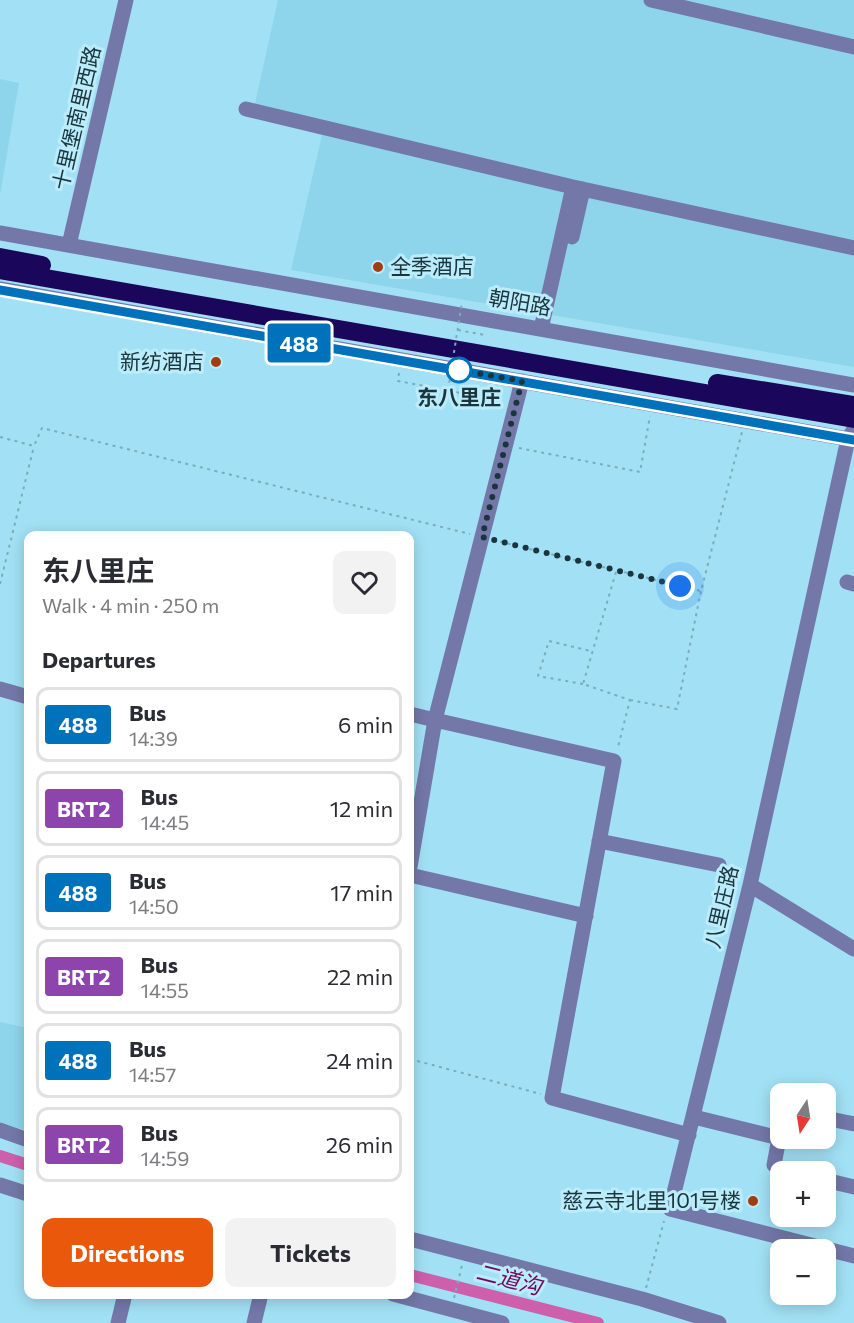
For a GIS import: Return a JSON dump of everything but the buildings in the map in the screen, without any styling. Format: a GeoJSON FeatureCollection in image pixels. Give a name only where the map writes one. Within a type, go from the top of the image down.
{"type":"FeatureCollection","features":[{"type":"Feature","properties":{"kind":"highway"},"geometry":{"type":"LineString","coordinates":[[0,257],[513,350],[854,405]]}},
{"type":"Feature","properties":{"kind":"highway"},"geometry":{"type":"LineString","coordinates":[[0,270],[854,419]]}},
{"type":"Feature","properties":{"kind":"street","name":"十里堡南里西路"},"geometry":{"type":"LineString","coordinates":[[69,245],[126,0]]}},
{"type":"Feature","properties":{"kind":"street"},"geometry":{"type":"LineString","coordinates":[[651,0],[854,47]]}},
{"type":"Feature","properties":{"kind":"street"},"geometry":{"type":"LineString","coordinates":[[246,109],[578,188],[854,248]]}},
{"type":"Feature","properties":{"kind":"street"},"geometry":{"type":"LineString","coordinates":[[545,330],[578,188]]}},
{"type":"Feature","properties":{"kind":"street","name":"朝阳路"},"geometry":{"type":"LineString","coordinates":[[0,233],[854,385]]}},
{"type":"Feature","properties":{"kind":"street"},"geometry":{"type":"LineString","coordinates":[[0,290],[745,421],[852,436]]}},
{"type":"Feature","properties":{"kind":"street"},"geometry":{"type":"LineString","coordinates":[[414,843],[435,720],[522,381]]}},
{"type":"Feature","properties":{"kind":"street","name":"八里庄路"},"geometry":{"type":"LineString","coordinates":[[670,1209],[750,885],[852,436]]}},
{"type":"Feature","properties":{"kind":"street"},"geometry":{"type":"LineString","coordinates":[[0,689],[24,696]]}},
{"type":"Feature","properties":{"kind":"street"},"geometry":{"type":"LineString","coordinates":[[414,715],[614,761],[552,1098],[689,1135]]}},
{"type":"Feature","properties":{"kind":"street"},"geometry":{"type":"LineString","coordinates":[[599,841],[719,865]]}},
{"type":"Feature","properties":{"kind":"street"},"geometry":{"type":"LineString","coordinates":[[414,876],[586,916]]}},
{"type":"Feature","properties":{"kind":"street"},"geometry":{"type":"LineString","coordinates":[[750,885],[854,949]]}},
{"type":"Feature","properties":{"kind":"street"},"geometry":{"type":"LineString","coordinates":[[694,1118],[770,1134]]}},
{"type":"Feature","properties":{"kind":"street"},"geometry":{"type":"LineString","coordinates":[[836,1120],[854,1124]]}},
{"type":"Feature","properties":{"kind":"street"},"geometry":{"type":"LineString","coordinates":[[0,1130],[24,1139]]}},
{"type":"Feature","properties":{"kind":"street"},"geometry":{"type":"LineString","coordinates":[[836,1183],[854,1187]]}},
{"type":"Feature","properties":{"kind":"street"},"geometry":{"type":"LineString","coordinates":[[0,1185],[24,1193]]}},
{"type":"Feature","properties":{"kind":"street"},"geometry":{"type":"LineString","coordinates":[[670,1209],[854,1256]]}},
{"type":"Feature","properties":{"kind":"street"},"geometry":{"type":"LineString","coordinates":[[414,1240],[642,1299],[719,1323]]}},
{"type":"Feature","properties":{"kind":"street"},"geometry":{"type":"LineString","coordinates":[[118,1323],[124,1299]]}},
{"type":"Feature","properties":{"kind":"street"},"geometry":{"type":"LineString","coordinates":[[254,1323],[260,1299]]}},
{"type":"Feature","properties":{"kind":"street"},"geometry":{"type":"LineString","coordinates":[[411,1299],[502,1323]]}},
{"type":"Feature","properties":{"kind":"path"},"geometry":{"type":"LineString","coordinates":[[448,390],[462,302]]}},
{"type":"Feature","properties":{"kind":"path"},"geometry":{"type":"LineString","coordinates":[[458,330],[485,335]]}},
{"type":"Feature","properties":{"kind":"path"},"geometry":{"type":"LineString","coordinates":[[398,381],[482,397]]}},
{"type":"Feature","properties":{"kind":"path"},"geometry":{"type":"LineString","coordinates":[[506,446],[640,472],[652,404]]}},
{"type":"Feature","properties":{"kind":"path"},"geometry":{"type":"LineString","coordinates":[[593,652],[549,641],[538,676],[583,684],[630,700],[677,709],[701,591],[745,421]]}},
{"type":"Feature","properties":{"kind":"path"},"geometry":{"type":"LineString","coordinates":[[0,584],[34,446],[42,428],[616,572],[701,591]]}},
{"type":"Feature","properties":{"kind":"path"},"geometry":{"type":"LineString","coordinates":[[0,437],[34,446]]}},
{"type":"Feature","properties":{"kind":"path"},"geometry":{"type":"LineString","coordinates":[[583,684],[616,572]]}},
{"type":"Feature","properties":{"kind":"path"},"geometry":{"type":"LineString","coordinates":[[614,761],[630,700]]}},
{"type":"Feature","properties":{"kind":"path"},"geometry":{"type":"LineString","coordinates":[[414,1060],[552,1098]]}},
{"type":"Feature","properties":{"kind":"path"},"geometry":{"type":"LineString","coordinates":[[642,1299],[663,1224],[670,1209]]}},
{"type":"Feature","properties":{"kind":"path"},"geometry":{"type":"LineString","coordinates":[[451,1310],[465,1254]]}},
{"type":"Feature","properties":{"kind":"shaded area"},"geometry":{"type":"Polygon","coordinates":[[[278,0],[854,0],[854,367],[291,270],[322,135],[252,117],[278,0]]]}},
{"type":"Feature","properties":{"kind":"shaded area"},"geometry":{"type":"Polygon","coordinates":[[[0,79],[19,83],[0,195],[0,79]]]}},
{"type":"Feature","properties":{"kind":"shaded area"},"geometry":{"type":"Polygon","coordinates":[[[0,1022],[24,1027],[24,1130],[0,1122],[0,1022]]]}},
{"type":"Feature","properties":{"kind":"waterway","name":"二道沟"},"geometry":{"type":"LineString","coordinates":[[0,1156],[24,1164]]}},
{"type":"Feature","properties":{"kind":"waterway","name":"二道沟"},"geometry":{"type":"LineString","coordinates":[[414,1276],[598,1323]]}},
{"type":"Feature","properties":{"kind":"bus line","name":"488"},"geometry":{"type":"LineString","coordinates":[[0,290],[854,440]]}},
{"type":"Feature","properties":{"kind":"place","name":"全季酒店"},"geometry":{"type":"Point","coordinates":[378,267]}},
{"type":"Feature","properties":{"kind":"place","name":"新纺酒店"},"geometry":{"type":"Point","coordinates":[216,362]}},
{"type":"Feature","properties":{"kind":"place","name":"东八里庄"},"geometry":{"type":"Point","coordinates":[459,370]}},
{"type":"Feature","properties":{"kind":"place","name":"慈云寺北里101号楼"},"geometry":{"type":"Point","coordinates":[753,1201]}},
{"type":"Feature","properties":{"kind":"route"},"geometry":{"type":"LineString","coordinates":[[459,370],[457,370],[522,381],[482,537],[680,586]]}}]}
